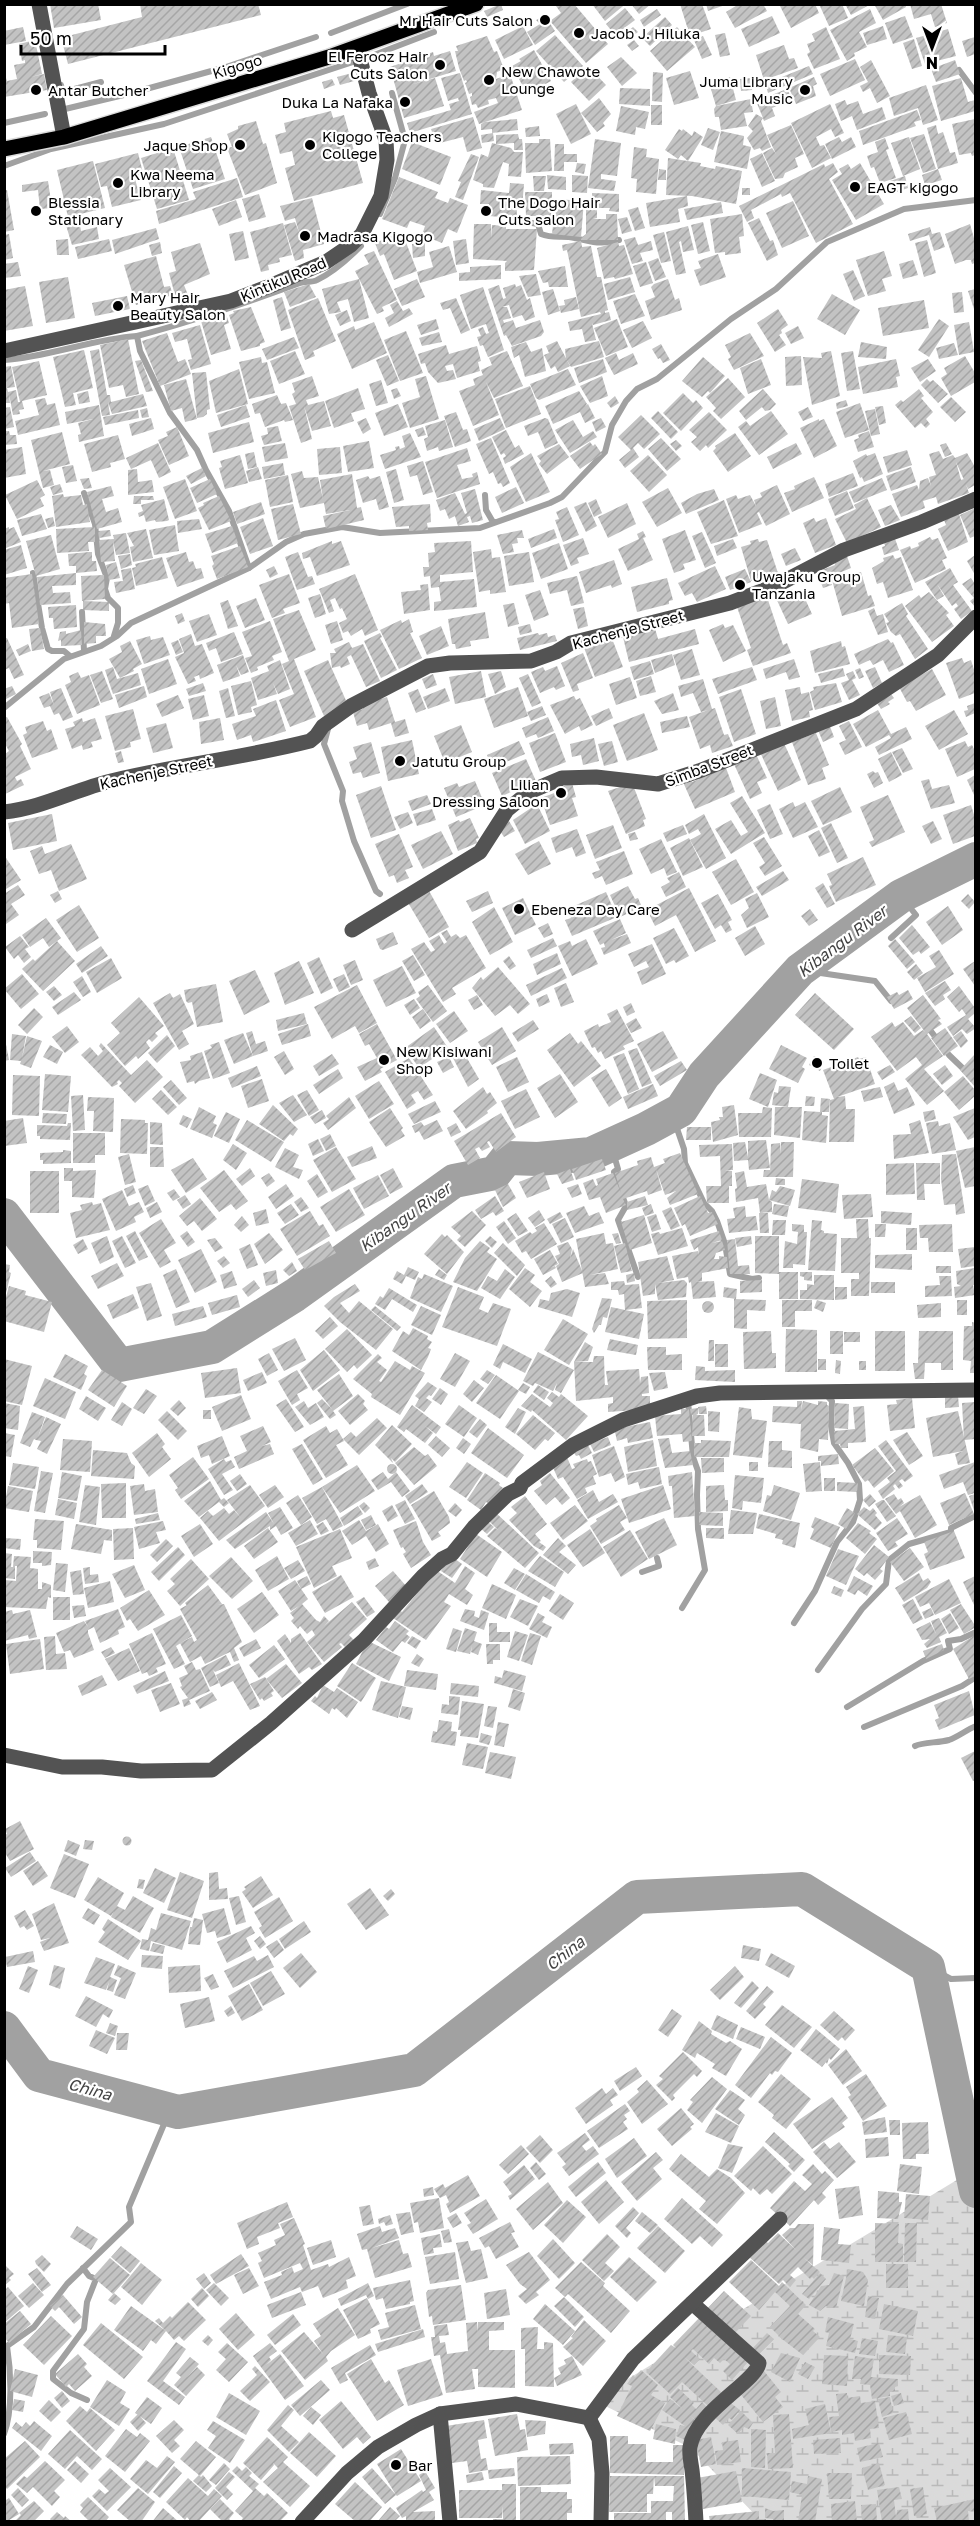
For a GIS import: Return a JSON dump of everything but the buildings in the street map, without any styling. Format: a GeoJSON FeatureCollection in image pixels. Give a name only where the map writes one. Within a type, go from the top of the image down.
{"type":"FeatureCollection","features":[{"type":"Feature","properties":{"kind":"main road","name":"Kigogo"},"geometry":{"type":"LineString","coordinates":[[4,149],[64,136],[357,48],[439,12],[476,4]]}},
{"type":"Feature","properties":{"kind":"street"},"geometry":{"type":"LineString","coordinates":[[39,4],[64,136]]}},
{"type":"Feature","properties":{"kind":"street","name":"Kintiku Road"},"geometry":{"type":"LineString","coordinates":[[4,351],[231,301],[326,262],[351,245],[362,234],[381,196],[387,160],[387,140],[369,93],[357,48]]}},
{"type":"Feature","properties":{"kind":"street","name":"Kachenje Street"},"geometry":{"type":"LineString","coordinates":[[4,812],[30,808],[99,784],[148,772],[310,741],[323,726],[351,706],[428,666],[531,661],[556,652],[571,643],[730,603],[777,585],[844,550],[922,522],[975,499]]}},
{"type":"Feature","properties":{"kind":"street","name":"Simba Street"},"geometry":{"type":"LineString","coordinates":[[352,930],[480,852],[507,810],[529,792],[562,778],[596,777],[657,784],[699,771],[856,709],[938,656],[975,617]]}},
{"type":"Feature","properties":{"kind":"street"},"geometry":{"type":"LineString","coordinates":[[4,1755],[62,1767],[102,1767],[141,1771],[212,1770],[272,1723],[364,1640],[423,1576],[442,1559],[452,1554],[508,1494],[520,1488],[522,1483],[546,1463],[573,1445],[623,1420],[696,1396],[720,1393],[975,1390]]}},
{"type":"Feature","properties":{"kind":"street"},"geometry":{"type":"LineString","coordinates":[[589,2418],[633,2359],[780,2219]]}},
{"type":"Feature","properties":{"kind":"street"},"geometry":{"type":"LineString","coordinates":[[692,2303],[759,2363],[754,2374],[729,2393],[701,2423],[690,2447],[696,2522]]}},
{"type":"Feature","properties":{"kind":"street"},"geometry":{"type":"LineString","coordinates":[[302,2522],[347,2473],[378,2447],[440,2414],[516,2404],[589,2418]]}},
{"type":"Feature","properties":{"kind":"street"},"geometry":{"type":"LineString","coordinates":[[440,2414],[450,2522]]}},
{"type":"Feature","properties":{"kind":"street"},"geometry":{"type":"LineString","coordinates":[[589,2418],[599,2439],[602,2473],[601,2522]]}},
{"type":"Feature","properties":{"kind":"green space"},"geometry":{"type":"Polygon","coordinates":[[[975,2169],[975,2521],[761,2521],[691,2448],[593,2400],[975,2169]]]}},
{"type":"Feature","properties":{"kind":"waterway"},"geometry":{"type":"LineString","coordinates":[[331,33],[407,4]]}},
{"type":"Feature","properties":{"kind":"waterway"},"geometry":{"type":"LineString","coordinates":[[374,55],[434,32]]}},
{"type":"Feature","properties":{"kind":"waterway"},"geometry":{"type":"LineString","coordinates":[[146,89],[226,67],[316,37]]}},
{"type":"Feature","properties":{"kind":"waterway"},"geometry":{"type":"LineString","coordinates":[[4,166],[51,149],[164,124],[356,61]]}},
{"type":"Feature","properties":{"kind":"waterway"},"geometry":{"type":"LineString","coordinates":[[959,70],[976,93]]}},
{"type":"Feature","properties":{"kind":"waterway"},"geometry":{"type":"LineString","coordinates":[[61,85],[62,90],[67,91],[101,82]]}},
{"type":"Feature","properties":{"kind":"waterway"},"geometry":{"type":"LineString","coordinates":[[65,109],[132,93]]}},
{"type":"Feature","properties":{"kind":"waterway"},"geometry":{"type":"LineString","coordinates":[[380,214],[395,178],[405,140],[392,93]]}},
{"type":"Feature","properties":{"kind":"waterway"},"geometry":{"type":"LineString","coordinates":[[4,123],[45,114]]}},
{"type":"Feature","properties":{"kind":"waterway"},"geometry":{"type":"LineString","coordinates":[[4,708],[64,659],[101,646],[131,623],[249,568],[286,542],[304,534],[342,527],[380,533],[480,528],[562,497],[605,452],[612,425],[626,401],[637,389],[657,379],[731,319],[776,289],[827,242],[904,209],[976,200]]}},
{"type":"Feature","properties":{"kind":"waterway"},"geometry":{"type":"LineString","coordinates":[[513,211],[515,220],[538,224],[541,234],[597,242],[619,240]]}},
{"type":"Feature","properties":{"kind":"waterway"},"geometry":{"type":"LineString","coordinates":[[249,568],[229,511],[197,450],[170,413],[140,351],[137,336],[219,312],[300,283],[315,281],[335,269],[361,246]]}},
{"type":"Feature","properties":{"kind":"waterway"},"geometry":{"type":"LineString","coordinates":[[4,360],[137,336]]}},
{"type":"Feature","properties":{"kind":"waterway"},"geometry":{"type":"LineString","coordinates":[[84,493],[95,524],[98,554],[107,578],[105,589],[108,598],[118,608],[118,623],[114,636]]}},
{"type":"Feature","properties":{"kind":"waterway"},"geometry":{"type":"LineString","coordinates":[[485,495],[486,510],[495,522]]}},
{"type":"Feature","properties":{"kind":"waterway"},"geometry":{"type":"LineString","coordinates":[[33,573],[42,628],[48,649],[64,651],[70,656]]}},
{"type":"Feature","properties":{"kind":"waterway"},"geometry":{"type":"LineString","coordinates":[[82,612],[84,651]]}},
{"type":"Feature","properties":{"kind":"waterway"},"geometry":{"type":"LineString","coordinates":[[328,729],[324,744],[343,791],[342,801],[354,841],[376,891],[380,894]]}},
{"type":"Feature","properties":{"kind":"waterway","name":"Kibangu River"},"geometry":{"type":"LineString","coordinates":[[4,1215],[119,1365],[212,1347],[295,1295],[454,1181],[495,1173],[507,1158],[538,1159],[591,1154],[681,1110],[704,1075],[800,970],[901,896],[976,859]]}},
{"type":"Feature","properties":{"kind":"waterway"},"geometry":{"type":"LineString","coordinates":[[891,938],[916,915],[901,896]]}},
{"type":"Feature","properties":{"kind":"waterway"},"geometry":{"type":"LineString","coordinates":[[800,970],[875,981],[891,1001]]}},
{"type":"Feature","properties":{"kind":"waterway"},"geometry":{"type":"LineString","coordinates":[[927,1026],[949,1055],[976,1081]]}},
{"type":"Feature","properties":{"kind":"waterway"},"geometry":{"type":"LineString","coordinates":[[672,1114],[684,1149],[685,1163],[704,1203],[712,1211],[717,1221],[725,1244],[730,1274],[752,1279],[759,1278]]}},
{"type":"Feature","properties":{"kind":"waterway"},"geometry":{"type":"LineString","coordinates":[[611,1145],[618,1169],[614,1172],[626,1206],[618,1220],[638,1277]]}},
{"type":"Feature","properties":{"kind":"waterway"},"geometry":{"type":"LineString","coordinates":[[794,1623],[815,1591],[837,1542],[853,1522],[860,1500],[859,1484],[834,1443],[831,1426],[832,1401],[829,1398]]}},
{"type":"Feature","properties":{"kind":"waterway"},"geometry":{"type":"LineString","coordinates":[[682,1608],[705,1570],[698,1529],[698,1471],[693,1457],[688,1401]]}},
{"type":"Feature","properties":{"kind":"waterway"},"geometry":{"type":"LineString","coordinates":[[818,1670],[862,1609],[886,1584],[889,1560],[909,1544],[951,1532],[951,1528],[975,1516]]}},
{"type":"Feature","properties":{"kind":"waterway"},"geometry":{"type":"LineString","coordinates":[[642,1572],[659,1566],[657,1558]]}},
{"type":"Feature","properties":{"kind":"waterway"},"geometry":{"type":"LineString","coordinates":[[847,1707],[923,1661],[950,1649],[948,1641],[961,1639],[976,1632]]}},
{"type":"Feature","properties":{"kind":"waterway"},"geometry":{"type":"LineString","coordinates":[[864,1727],[962,1686],[976,1677]]}},
{"type":"Feature","properties":{"kind":"waterway"},"geometry":{"type":"LineString","coordinates":[[915,1746],[949,1740],[976,1726]]}},
{"type":"Feature","properties":{"kind":"waterway","name":"China"},"geometry":{"type":"LineString","coordinates":[[4,2028],[39,2075],[178,2112],[414,2070],[637,1897],[802,1889],[928,1967],[976,2191]]}},
{"type":"Feature","properties":{"kind":"waterway"},"geometry":{"type":"LineString","coordinates":[[928,1967],[951,1979],[976,1978]]}},
{"type":"Feature","properties":{"kind":"waterway"},"geometry":{"type":"LineString","coordinates":[[4,2434],[9,2414],[10,2391],[7,2346],[34,2327],[67,2284],[131,2222],[129,2207],[170,2110]]}},
{"type":"Feature","properties":{"kind":"waterway"},"geometry":{"type":"LineString","coordinates":[[83,2268],[89,2276],[96,2279],[87,2302],[84,2329],[53,2371],[53,2379],[71,2393],[87,2400]]}},
{"type":"Feature","properties":{"kind":"place","name":"Mr Hair Cuts Salon"},"geometry":{"type":"Point","coordinates":[545,20]}},
{"type":"Feature","properties":{"kind":"place","name":"Jacob J. Hiluka"},"geometry":{"type":"Point","coordinates":[579,33]}},
{"type":"Feature","properties":{"kind":"place","name":"El Ferooz Hair Cuts Salon"},"geometry":{"type":"Point","coordinates":[440,65]}},
{"type":"Feature","properties":{"kind":"place","name":"New Chawote Lounge"},"geometry":{"type":"Point","coordinates":[489,80]}},
{"type":"Feature","properties":{"kind":"place","name":"Antar Butcher"},"geometry":{"type":"Point","coordinates":[36,90]}},
{"type":"Feature","properties":{"kind":"place","name":"Juma Library Music"},"geometry":{"type":"Point","coordinates":[805,90]}},
{"type":"Feature","properties":{"kind":"place","name":"Duka La Nafaka"},"geometry":{"type":"Point","coordinates":[405,102]}},
{"type":"Feature","properties":{"kind":"place","name":"Jaque Shop"},"geometry":{"type":"Point","coordinates":[240,145]}},
{"type":"Feature","properties":{"kind":"place","name":"Kigogo Teachers College"},"geometry":{"type":"Point","coordinates":[310,145]}},
{"type":"Feature","properties":{"kind":"place","name":"Kwa Neema Library"},"geometry":{"type":"Point","coordinates":[118,183]}},
{"type":"Feature","properties":{"kind":"place","name":"EAGT kigogo"},"geometry":{"type":"Point","coordinates":[855,187]}},
{"type":"Feature","properties":{"kind":"place","name":"Blessia Stationary"},"geometry":{"type":"Point","coordinates":[36,211]}},
{"type":"Feature","properties":{"kind":"place","name":"The Dogo Hair Cuts salon"},"geometry":{"type":"Point","coordinates":[486,211]}},
{"type":"Feature","properties":{"kind":"place","name":"Madrasa Kigogo"},"geometry":{"type":"Point","coordinates":[305,236]}},
{"type":"Feature","properties":{"kind":"place","name":"Mary Hair Beauty Salon"},"geometry":{"type":"Point","coordinates":[118,306]}},
{"type":"Feature","properties":{"kind":"place","name":"Uwajaku Group Tanzania"},"geometry":{"type":"Point","coordinates":[740,585]}},
{"type":"Feature","properties":{"kind":"place","name":"Jatutu Group"},"geometry":{"type":"Point","coordinates":[400,761]}},
{"type":"Feature","properties":{"kind":"place","name":"Lilian Dressing Saloon"},"geometry":{"type":"Point","coordinates":[561,793]}},
{"type":"Feature","properties":{"kind":"place","name":"Ebeneza Day Care"},"geometry":{"type":"Point","coordinates":[519,909]}},
{"type":"Feature","properties":{"kind":"place","name":"New Kisiwani Shop"},"geometry":{"type":"Point","coordinates":[384,1060]}},
{"type":"Feature","properties":{"kind":"place","name":"Toilet"},"geometry":{"type":"Point","coordinates":[817,1063]}},
{"type":"Feature","properties":{"kind":"place","name":"Bar"},"geometry":{"type":"Point","coordinates":[396,2465]}}]}
